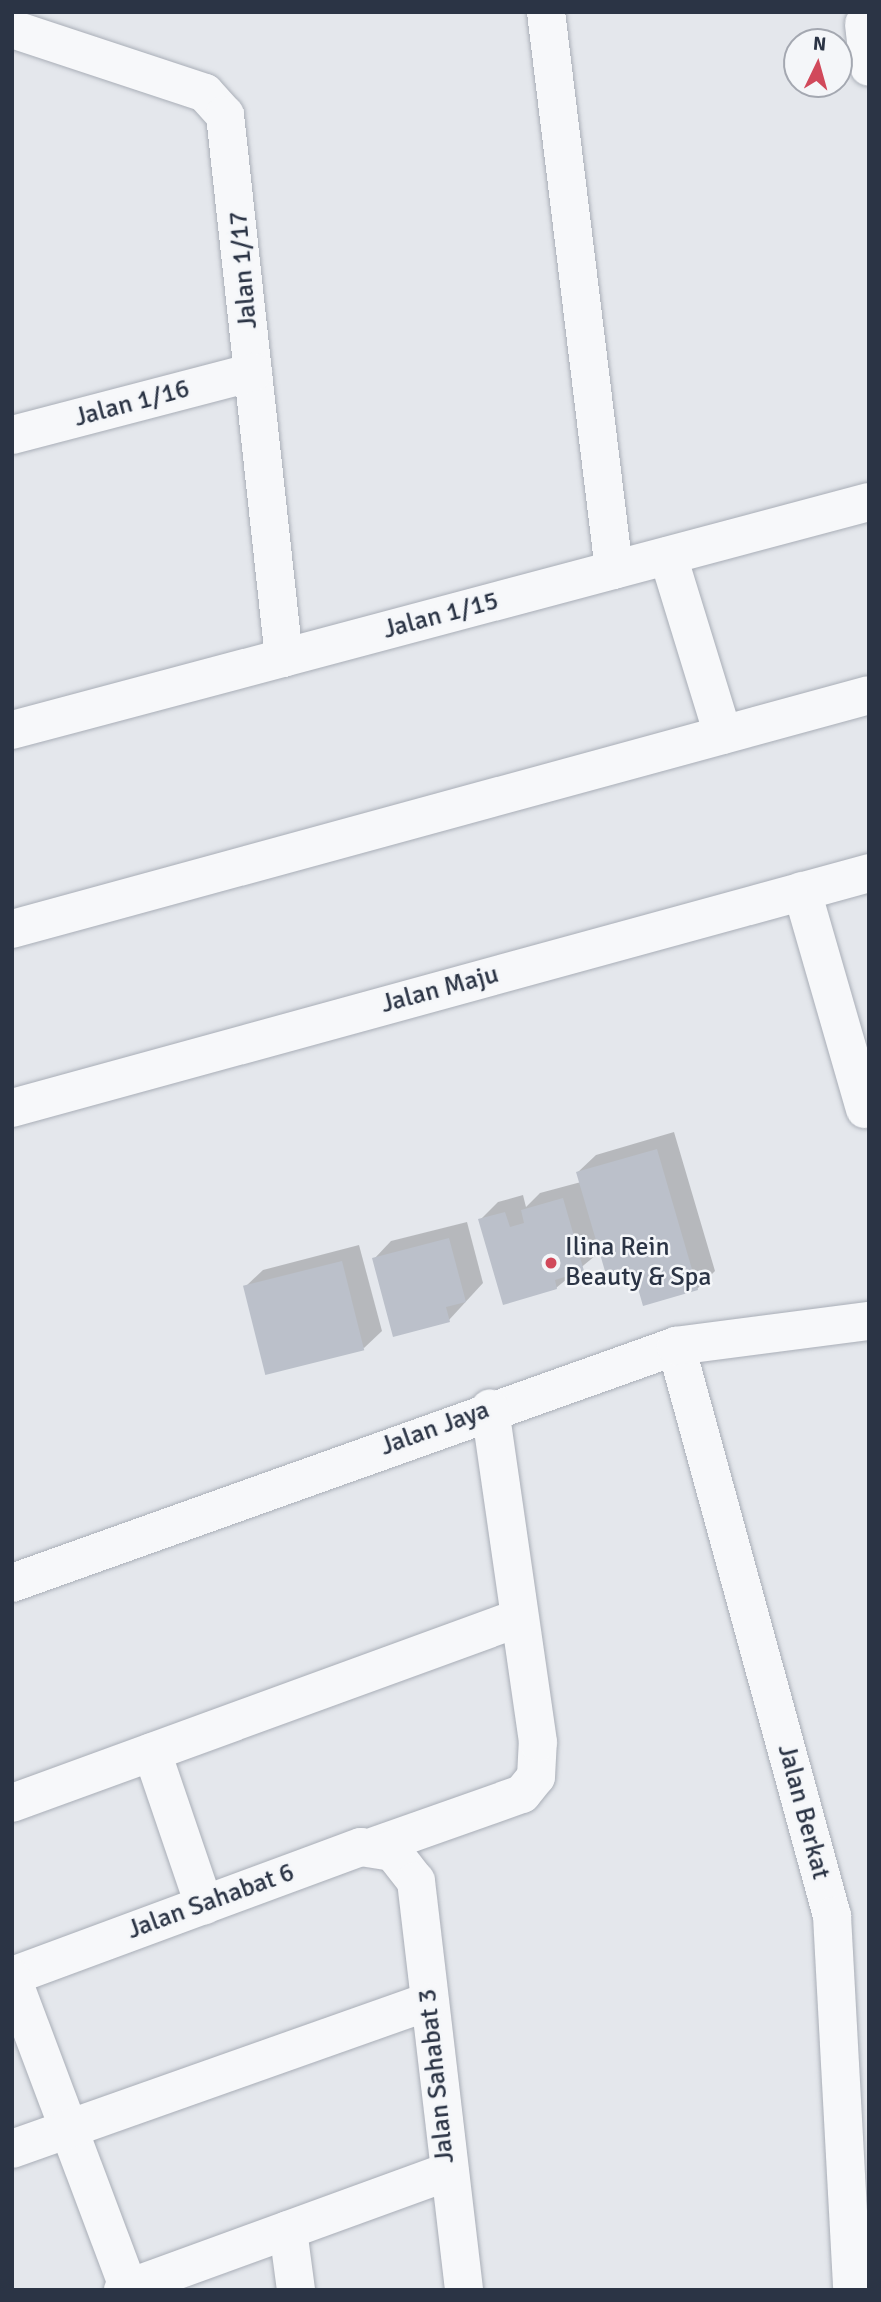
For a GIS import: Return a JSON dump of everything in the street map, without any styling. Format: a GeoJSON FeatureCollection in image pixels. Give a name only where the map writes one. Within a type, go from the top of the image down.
{"type":"FeatureCollection","features":[{"type":"Feature","properties":{"kind":"street"},"geometry":{"type":"LineString","coordinates":[[546,12],[614,570]]}},
{"type":"Feature","properties":{"kind":"street"},"geometry":{"type":"LineString","coordinates":[[864,24],[869,67]]}},
{"type":"Feature","properties":{"kind":"street","name":"Jalan 1/17"},"geometry":{"type":"LineString","coordinates":[[12,29],[205,93],[225,115],[284,658]]}},
{"type":"Feature","properties":{"kind":"street","name":"Jalan 1/16"},"geometry":{"type":"LineString","coordinates":[[12,435],[253,372]]}},
{"type":"Feature","properties":{"kind":"street","name":"Jalan 1/15"},"geometry":{"type":"LineString","coordinates":[[12,730],[869,502]]}},
{"type":"Feature","properties":{"kind":"street"},"geometry":{"type":"LineString","coordinates":[[668,556],[723,735]]}},
{"type":"Feature","properties":{"kind":"street"},"geometry":{"type":"LineString","coordinates":[[12,929],[869,695]]}},
{"type":"Feature","properties":{"kind":"street","name":"Jalan Maju"},"geometry":{"type":"LineString","coordinates":[[12,1108],[869,873]]}},
{"type":"Feature","properties":{"kind":"street"},"geometry":{"type":"LineString","coordinates":[[802,891],[866,1109]]}},
{"type":"Feature","properties":{"kind":"street","name":"Jalan Jaya"},"geometry":{"type":"LineString","coordinates":[[14,1577],[490,1408],[676,1346],[869,1321]]}},
{"type":"Feature","properties":{"kind":"street","name":"Jalan Berkat"},"geometry":{"type":"LineString","coordinates":[[676,1346],[832,1916],[852,2290]]}},
{"type":"Feature","properties":{"kind":"street"},"geometry":{"type":"LineString","coordinates":[[12,1803],[516,1619],[490,1408]]}},
{"type":"Feature","properties":{"kind":"street","name":"Jalan Sahabat 6"},"geometry":{"type":"LineString","coordinates":[[12,1977],[204,1905],[391,1855],[530,1789],[540,1759],[516,1619]]}},
{"type":"Feature","properties":{"kind":"street"},"geometry":{"type":"LineString","coordinates":[[152,1752],[204,1905]]}},
{"type":"Feature","properties":{"kind":"street","name":"Jalan Sahabat 3"},"geometry":{"type":"LineString","coordinates":[[391,1855],[416,1881],[448,2172],[464,2290]]}},
{"type":"Feature","properties":{"kind":"street"},"geometry":{"type":"LineString","coordinates":[[12,1977],[127,2289],[448,2172]]}},
{"type":"Feature","properties":{"kind":"street"},"geometry":{"type":"LineString","coordinates":[[12,2150],[429,2001]]}},
{"type":"Feature","properties":{"kind":"street"},"geometry":{"type":"LineString","coordinates":[[288,2230],[296,2290]]}},
{"type":"Feature","properties":{"kind":"building"},"geometry":{"type":"Polygon","coordinates":[[[657,1149],[698,1290],[643,1306],[633,1271],[607,1278],[576,1172],[657,1149]]]}},
{"type":"Feature","properties":{"kind":"building"},"geometry":{"type":"Polygon","coordinates":[[[563,1198],[584,1271],[555,1280],[557,1289],[503,1305],[478,1219],[505,1212],[510,1227],[524,1223],[521,1210],[563,1198]]]}},
{"type":"Feature","properties":{"kind":"building"},"geometry":{"type":"Polygon","coordinates":[[[449,1238],[466,1302],[446,1307],[450,1322],[393,1337],[372,1258],[449,1238]]]}},
{"type":"Feature","properties":{"kind":"building"},"geometry":{"type":"Polygon","coordinates":[[[342,1261],[364,1350],[265,1375],[243,1286],[342,1261]]]}},
{"type":"Feature","properties":{"kind":"place","name":"Ilina Rein Beauty & Spa"},"geometry":{"type":"Point","coordinates":[551,1263]}}]}
